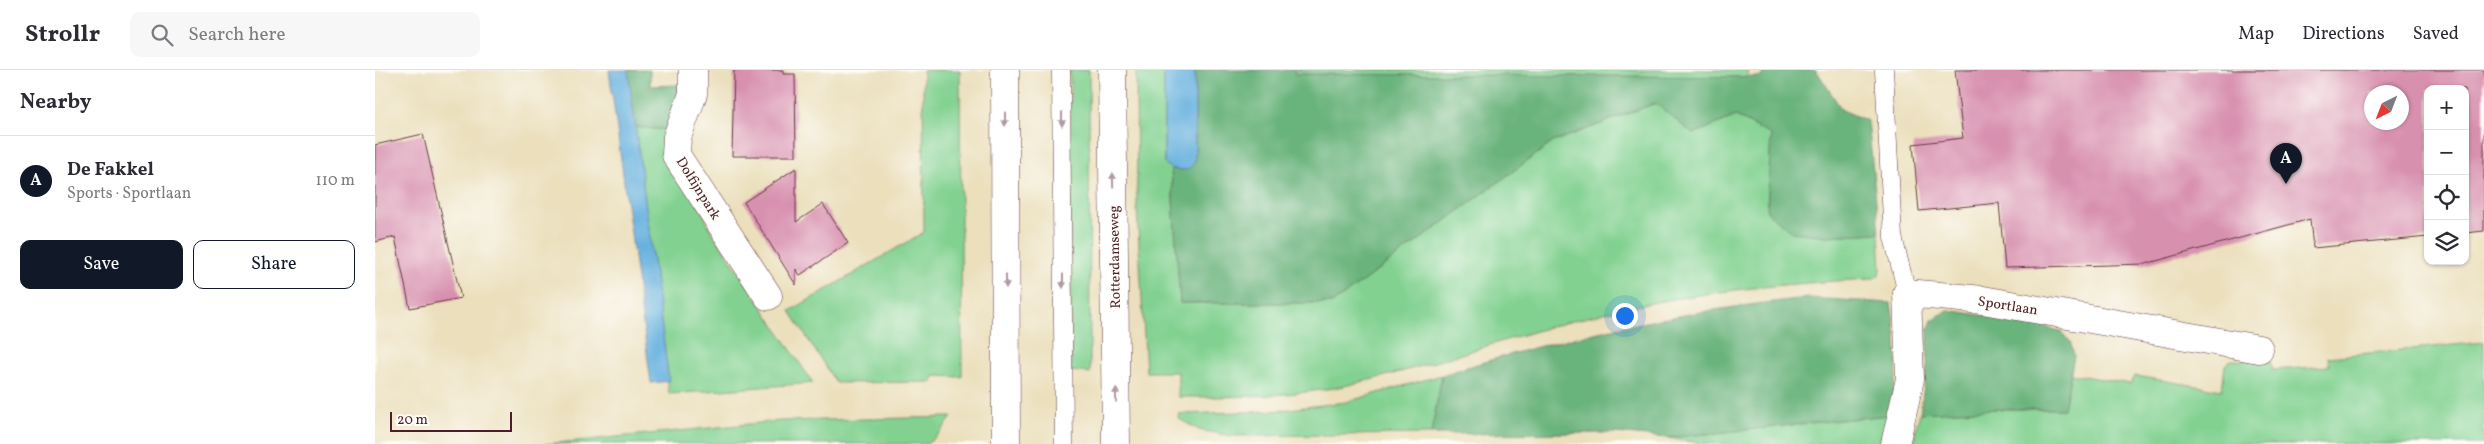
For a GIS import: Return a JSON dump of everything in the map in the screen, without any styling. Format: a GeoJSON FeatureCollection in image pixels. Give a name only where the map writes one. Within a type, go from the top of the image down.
{"type":"FeatureCollection","features":[{"type":"Feature","properties":{"kind":"street","name":"Dolfijnpark"},"geometry":{"type":"LineString","coordinates":[[693,70],[693,94],[677,137],[676,155],[768,296]]}},
{"type":"Feature","properties":{"kind":"street"},"geometry":{"type":"LineString","coordinates":[[1005,70],[1007,444]]}},
{"type":"Feature","properties":{"kind":"street","name":"Rotterdamseweg"},"geometry":{"type":"LineString","coordinates":[[1112,70],[1116,444]]}},
{"type":"Feature","properties":{"kind":"street"},"geometry":{"type":"LineString","coordinates":[[1895,444],[1910,379],[1907,293]]}},
{"type":"Feature","properties":{"kind":"street","name":"Sportlaan"},"geometry":{"type":"LineString","coordinates":[[1907,293],[1983,300],[2259,348]]}},
{"type":"Feature","properties":{"kind":"lane"},"geometry":{"type":"LineString","coordinates":[[1061,70],[1064,444]]}},
{"type":"Feature","properties":{"kind":"lane"},"geometry":{"type":"LineString","coordinates":[[1884,70],[1893,237],[1907,293]]}},
{"type":"Feature","properties":{"kind":"green space"},"geometry":{"type":"Polygon","coordinates":[[[627,70],[650,70],[650,86],[679,85],[678,98],[666,130],[634,127],[627,70]]]}},
{"type":"Feature","properties":{"kind":"green space"},"geometry":{"type":"Polygon","coordinates":[[[923,70],[960,70],[962,377],[934,376],[933,382],[836,383],[790,311],[924,232],[923,70]]]}},
{"type":"Feature","properties":{"kind":"green space"},"geometry":{"type":"Polygon","coordinates":[[[1070,70],[1089,70],[1090,373],[1071,371],[1070,70]]]}},
{"type":"Feature","properties":{"kind":"green space"},"geometry":{"type":"Polygon","coordinates":[[[1136,70],[1164,70],[1164,162],[1171,169],[1180,303],[1333,303],[1553,142],[1656,103],[1693,134],[1736,116],[1771,135],[1767,212],[1826,236],[1879,233],[1881,270],[1878,276],[1871,279],[1760,287],[1616,310],[1550,327],[1374,379],[1323,390],[1241,396],[1178,397],[1178,372],[1146,372],[1137,209],[1136,70]]]}},
{"type":"Feature","properties":{"kind":"green space"},"geometry":{"type":"Polygon","coordinates":[[[1195,70],[1294,70],[1295,74],[1762,77],[1763,70],[1816,70],[1842,110],[1868,121],[1879,233],[1826,236],[1792,232],[1767,212],[1771,135],[1736,116],[1693,134],[1655,103],[1553,142],[1333,303],[1180,303],[1171,169],[1187,170],[1195,162],[1195,70]]]}},
{"type":"Feature","properties":{"kind":"green space"},"geometry":{"type":"Polygon","coordinates":[[[1294,70],[1747,70],[1748,77],[1294,74],[1294,70]]]}},
{"type":"Feature","properties":{"kind":"green space"},"geometry":{"type":"Polygon","coordinates":[[[634,127],[666,130],[710,229],[813,383],[669,394],[634,127]]]}},
{"type":"Feature","properties":{"kind":"green space"},"geometry":{"type":"Polygon","coordinates":[[[1808,298],[1891,303],[1896,336],[1897,372],[1889,415],[1667,438],[1616,433],[1431,434],[1442,375],[1532,348],[1623,327],[1714,310],[1808,298]]]}},
{"type":"Feature","properties":{"kind":"green space"},"geometry":{"type":"Polygon","coordinates":[[[1948,310],[2025,322],[2060,331],[2070,341],[2074,356],[2064,409],[1997,409],[1920,413],[1927,367],[1928,330],[1932,320],[1948,310]]]}},
{"type":"Feature","properties":{"kind":"green space"},"geometry":{"type":"Polygon","coordinates":[[[2484,342],[2484,444],[1912,444],[1920,413],[1997,409],[2064,409],[2071,374],[2131,384],[2135,376],[2222,390],[2225,365],[2231,360],[2270,361],[2273,370],[2329,366],[2328,357],[2484,342]]]}},
{"type":"Feature","properties":{"kind":"green space"},"geometry":{"type":"Polygon","coordinates":[[[1442,375],[1431,434],[1231,436],[1199,430],[1179,419],[1179,414],[1273,411],[1346,402],[1442,375]]]}},
{"type":"Feature","properties":{"kind":"green space"},"geometry":{"type":"Polygon","coordinates":[[[1889,415],[1880,444],[1709,444],[1667,438],[1889,415]]]}},
{"type":"Feature","properties":{"kind":"green space"},"geometry":{"type":"Polygon","coordinates":[[[952,417],[939,434],[927,444],[546,444],[780,421],[952,417]]]}},
{"type":"Feature","properties":{"kind":"water"},"geometry":{"type":"Polygon","coordinates":[[[609,70],[628,70],[669,381],[651,383],[609,70]]]}},
{"type":"Feature","properties":{"kind":"water"},"geometry":{"type":"Polygon","coordinates":[[[1164,70],[1195,70],[1195,162],[1187,170],[1171,169],[1164,163],[1164,70]]]}},
{"type":"Feature","properties":{"kind":"building"},"geometry":{"type":"Polygon","coordinates":[[[734,70],[783,70],[783,74],[795,74],[796,156],[732,156],[734,70]]]}},
{"type":"Feature","properties":{"kind":"building"},"geometry":{"type":"Polygon","coordinates":[[[1955,70],[2484,70],[2484,231],[2469,233],[2469,85],[2424,85],[2424,237],[2313,248],[2310,219],[2145,264],[2005,268],[1999,203],[1919,211],[1913,144],[1963,138],[1955,70]]]}},
{"type":"Feature","properties":{"kind":"building"},"geometry":{"type":"Polygon","coordinates":[[[423,134],[461,298],[410,308],[395,237],[375,242],[375,145],[423,134]]]}},
{"type":"Feature","properties":{"kind":"building"},"geometry":{"type":"Polygon","coordinates":[[[796,168],[796,222],[823,204],[848,243],[800,275],[796,269],[796,285],[744,202],[796,168]]]}},
{"type":"Feature","properties":{"kind":"place","name":"De Fakkel"},"geometry":{"type":"Point","coordinates":[2286,184]}}]}
